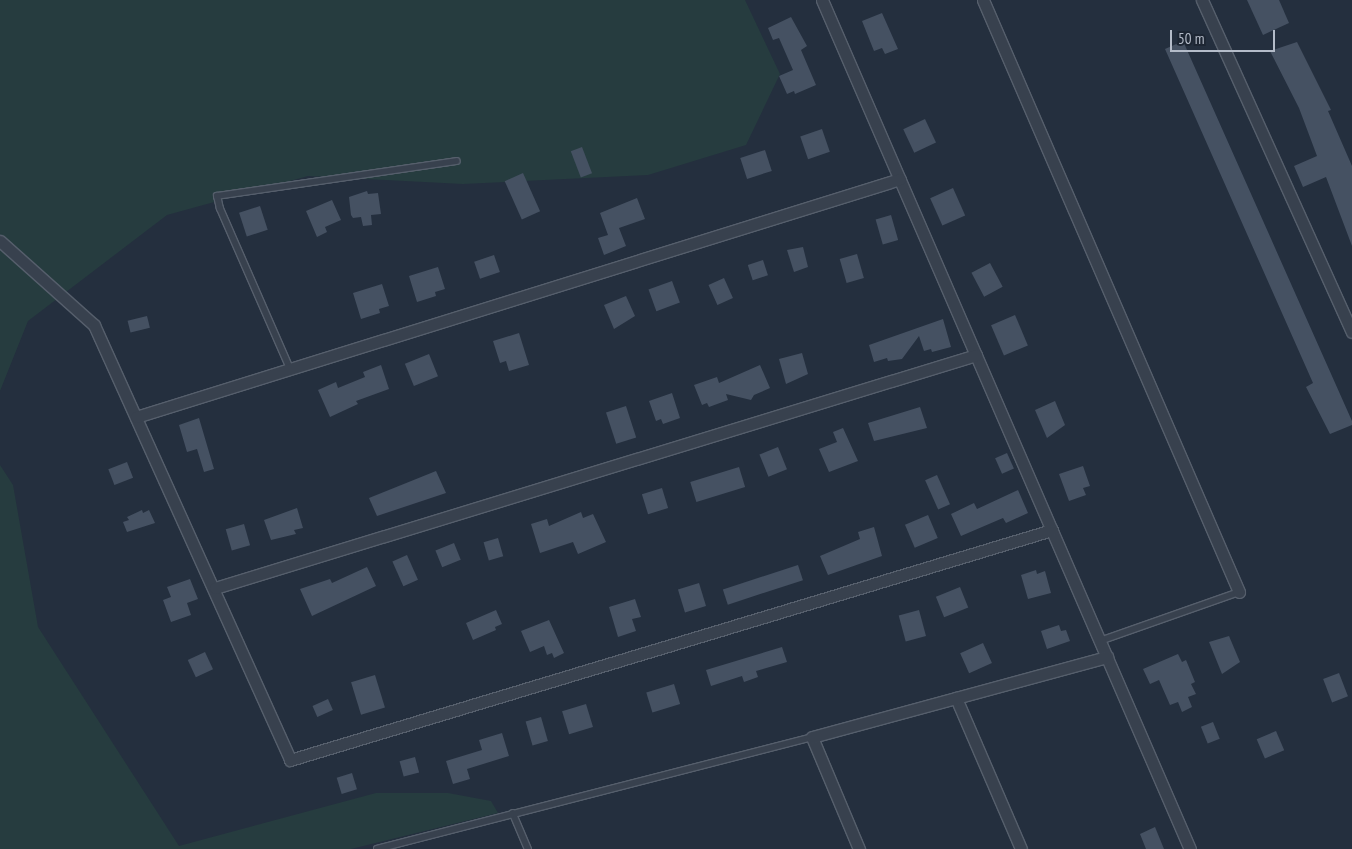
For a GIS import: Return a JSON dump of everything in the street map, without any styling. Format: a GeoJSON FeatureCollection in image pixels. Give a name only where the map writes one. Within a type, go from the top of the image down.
{"type":"FeatureCollection","features":[{"type":"Feature","properties":{"kind":"street"},"geometry":{"type":"LineString","coordinates":[[822,0],[1190,849]]}},
{"type":"Feature","properties":{"kind":"street"},"geometry":{"type":"LineString","coordinates":[[982,0],[1240,592]]}},
{"type":"Feature","properties":{"kind":"street"},"geometry":{"type":"LineString","coordinates":[[1202,0],[1352,332]]}},
{"type":"Feature","properties":{"kind":"street"},"geometry":{"type":"LineString","coordinates":[[136,417],[900,180]]}},
{"type":"Feature","properties":{"kind":"street"},"geometry":{"type":"LineString","coordinates":[[0,241],[94,325],[215,588],[290,760],[1052,530]]}},
{"type":"Feature","properties":{"kind":"street"},"geometry":{"type":"LineString","coordinates":[[215,588],[976,355]]}},
{"type":"Feature","properties":{"kind":"street"},"geometry":{"type":"LineString","coordinates":[[859,849],[812,737],[1107,657]]}},
{"type":"Feature","properties":{"kind":"street"},"geometry":{"type":"LineString","coordinates":[[956,698],[1021,849]]}},
{"type":"Feature","properties":{"kind":"lane"},"geometry":{"type":"LineString","coordinates":[[290,369],[220,209],[217,196],[456,161]]}},
{"type":"Feature","properties":{"kind":"lane"},"geometry":{"type":"LineString","coordinates":[[1100,641],[1240,592]]}},
{"type":"Feature","properties":{"kind":"lane"},"geometry":{"type":"LineString","coordinates":[[377,849],[812,737]]}},
{"type":"Feature","properties":{"kind":"lane"},"geometry":{"type":"LineString","coordinates":[[513,813],[528,849]]}},
{"type":"Feature","properties":{"kind":"green space"},"geometry":{"type":"Polygon","coordinates":[[[0,0],[745,0],[780,74],[746,145],[648,175],[463,184],[308,176],[167,215],[28,321],[0,391],[0,0]]]}},
{"type":"Feature","properties":{"kind":"green space"},"geometry":{"type":"Polygon","coordinates":[[[0,465],[13,485],[38,627],[179,846],[376,793],[448,793],[491,801],[498,813],[351,849],[0,849],[0,465]]]}},
{"type":"Feature","properties":{"kind":"building"},"geometry":{"type":"Polygon","coordinates":[[[1247,0],[1279,0],[1289,23],[1263,35],[1247,0]]]}},
{"type":"Feature","properties":{"kind":"building"},"geometry":{"type":"Polygon","coordinates":[[[882,13],[898,49],[885,54],[882,48],[874,51],[862,21],[882,13]]]}},
{"type":"Feature","properties":{"kind":"building"},"geometry":{"type":"Polygon","coordinates":[[[791,17],[807,46],[801,50],[816,85],[795,94],[794,91],[787,94],[779,76],[793,70],[779,38],[773,40],[768,28],[791,17]]]}},
{"type":"Feature","properties":{"kind":"building"},"geometry":{"type":"Polygon","coordinates":[[[1183,41],[1352,421],[1352,425],[1330,434],[1306,387],[1313,383],[1165,49],[1183,41]]]}},
{"type":"Feature","properties":{"kind":"building"},"geometry":{"type":"Polygon","coordinates":[[[1297,42],[1331,110],[1328,111],[1352,166],[1352,246],[1326,177],[1303,187],[1294,166],[1317,156],[1299,108],[1270,51],[1297,42]]]}},
{"type":"Feature","properties":{"kind":"building"},"geometry":{"type":"Polygon","coordinates":[[[925,119],[936,143],[914,153],[903,129],[925,119]]]}},
{"type":"Feature","properties":{"kind":"building"},"geometry":{"type":"Polygon","coordinates":[[[822,129],[830,152],[808,159],[800,136],[822,129]]]}},
{"type":"Feature","properties":{"kind":"building"},"geometry":{"type":"Polygon","coordinates":[[[582,147],[592,173],[581,177],[571,151],[582,147]]]}},
{"type":"Feature","properties":{"kind":"building"},"geometry":{"type":"Polygon","coordinates":[[[765,150],[772,171],[747,179],[740,158],[765,150]]]}},
{"type":"Feature","properties":{"kind":"building"},"geometry":{"type":"Polygon","coordinates":[[[523,173],[540,211],[522,220],[505,181],[523,173]]]}},
{"type":"Feature","properties":{"kind":"building"},"geometry":{"type":"Polygon","coordinates":[[[953,188],[965,215],[942,226],[930,198],[953,188]]]}},
{"type":"Feature","properties":{"kind":"building"},"geometry":{"type":"Polygon","coordinates":[[[367,191],[368,194],[378,193],[381,214],[371,215],[372,225],[363,226],[361,217],[353,218],[351,215],[349,197],[367,191]]]}},
{"type":"Feature","properties":{"kind":"building"},"geometry":{"type":"Polygon","coordinates":[[[637,198],[645,219],[619,228],[626,246],[604,255],[598,238],[608,235],[600,213],[637,198]]]}},
{"type":"Feature","properties":{"kind":"building"},"geometry":{"type":"Polygon","coordinates":[[[332,200],[341,220],[325,227],[327,232],[317,237],[306,211],[332,200]]]}},
{"type":"Feature","properties":{"kind":"building"},"geometry":{"type":"Polygon","coordinates":[[[260,206],[268,230],[247,237],[239,213],[260,206]]]}},
{"type":"Feature","properties":{"kind":"building"},"geometry":{"type":"Polygon","coordinates":[[[891,215],[898,240],[883,244],[876,219],[891,215]]]}},
{"type":"Feature","properties":{"kind":"building"},"geometry":{"type":"Polygon","coordinates":[[[803,247],[808,267],[794,272],[787,250],[803,247]]]}},
{"type":"Feature","properties":{"kind":"building"},"geometry":{"type":"Polygon","coordinates":[[[857,254],[864,278],[847,283],[840,259],[857,254]]]}},
{"type":"Feature","properties":{"kind":"building"},"geometry":{"type":"Polygon","coordinates":[[[494,255],[500,272],[480,279],[474,262],[494,255]]]}},
{"type":"Feature","properties":{"kind":"building"},"geometry":{"type":"Polygon","coordinates":[[[763,260],[768,275],[753,280],[748,265],[763,260]]]}},
{"type":"Feature","properties":{"kind":"building"},"geometry":{"type":"Polygon","coordinates":[[[990,263],[1003,287],[984,297],[971,273],[990,263]]]}},
{"type":"Feature","properties":{"kind":"building"},"geometry":{"type":"Polygon","coordinates":[[[438,267],[445,289],[435,292],[436,296],[417,302],[409,276],[438,267]]]}},
{"type":"Feature","properties":{"kind":"building"},"geometry":{"type":"Polygon","coordinates":[[[724,278],[733,298],[717,305],[708,285],[724,278]]]}},
{"type":"Feature","properties":{"kind":"building"},"geometry":{"type":"Polygon","coordinates":[[[672,281],[680,303],[656,311],[649,290],[672,281]]]}},
{"type":"Feature","properties":{"kind":"building"},"geometry":{"type":"Polygon","coordinates":[[[382,284],[389,306],[379,309],[380,313],[361,319],[353,293],[382,284]]]}},
{"type":"Feature","properties":{"kind":"building"},"geometry":{"type":"Polygon","coordinates":[[[626,296],[635,316],[614,329],[604,305],[626,296]]]}},
{"type":"Feature","properties":{"kind":"building"},"geometry":{"type":"Polygon","coordinates":[[[1015,315],[1028,345],[1004,356],[991,325],[1015,315]]]}},
{"type":"Feature","properties":{"kind":"building"},"geometry":{"type":"Polygon","coordinates":[[[147,316],[150,328],[130,332],[128,321],[147,316]]]}},
{"type":"Feature","properties":{"kind":"building"},"geometry":{"type":"Polygon","coordinates":[[[943,319],[951,347],[932,352],[931,349],[924,351],[919,336],[902,359],[888,361],[887,358],[874,362],[869,345],[943,319]]]}},
{"type":"Feature","properties":{"kind":"building"},"geometry":{"type":"Polygon","coordinates":[[[519,333],[529,365],[509,371],[506,361],[500,363],[493,341],[519,333]]]}},
{"type":"Feature","properties":{"kind":"building"},"geometry":{"type":"Polygon","coordinates":[[[802,353],[808,374],[786,384],[779,359],[802,353]]]}},
{"type":"Feature","properties":{"kind":"building"},"geometry":{"type":"Polygon","coordinates":[[[429,354],[438,376],[414,386],[405,364],[429,354]]]}},
{"type":"Feature","properties":{"kind":"building"},"geometry":{"type":"Polygon","coordinates":[[[381,365],[389,389],[356,401],[358,404],[330,417],[318,390],[336,382],[338,388],[365,377],[363,372],[381,365]]]}},
{"type":"Feature","properties":{"kind":"building"},"geometry":{"type":"Polygon","coordinates":[[[760,365],[770,388],[754,395],[751,400],[726,394],[728,400],[709,407],[707,403],[702,405],[694,385],[717,377],[719,383],[760,365]]]}},
{"type":"Feature","properties":{"kind":"building"},"geometry":{"type":"Polygon","coordinates":[[[672,393],[680,418],[663,424],[661,419],[656,421],[649,401],[672,393]]]}},
{"type":"Feature","properties":{"kind":"building"},"geometry":{"type":"Polygon","coordinates":[[[1055,401],[1065,425],[1047,438],[1035,410],[1055,401]]]}},
{"type":"Feature","properties":{"kind":"building"},"geometry":{"type":"Polygon","coordinates":[[[626,406],[636,437],[616,444],[606,412],[626,406]]]}},
{"type":"Feature","properties":{"kind":"building"},"geometry":{"type":"Polygon","coordinates":[[[920,407],[927,428],[874,441],[868,423],[920,407]]]}},
{"type":"Feature","properties":{"kind":"building"},"geometry":{"type":"Polygon","coordinates":[[[199,418],[214,469],[204,472],[197,449],[187,452],[179,425],[199,418]]]}},
{"type":"Feature","properties":{"kind":"building"},"geometry":{"type":"Polygon","coordinates":[[[843,428],[858,461],[829,472],[819,449],[837,442],[833,432],[843,428]]]}},
{"type":"Feature","properties":{"kind":"building"},"geometry":{"type":"Polygon","coordinates":[[[778,447],[787,469],[768,477],[759,454],[778,447]]]}},
{"type":"Feature","properties":{"kind":"building"},"geometry":{"type":"Polygon","coordinates":[[[1007,453],[1014,469],[1002,474],[995,458],[1007,453]]]}},
{"type":"Feature","properties":{"kind":"building"},"geometry":{"type":"Polygon","coordinates":[[[127,462],[133,478],[114,485],[108,469],[127,462]]]}},
{"type":"Feature","properties":{"kind":"building"},"geometry":{"type":"Polygon","coordinates":[[[1083,466],[1090,486],[1083,488],[1086,495],[1069,501],[1059,474],[1083,466]]]}},
{"type":"Feature","properties":{"kind":"building"},"geometry":{"type":"Polygon","coordinates":[[[739,467],[745,487],[696,502],[690,482],[739,467]]]}},
{"type":"Feature","properties":{"kind":"building"},"geometry":{"type":"Polygon","coordinates":[[[436,471],[446,493],[377,516],[369,498],[436,471]]]}},
{"type":"Feature","properties":{"kind":"building"},"geometry":{"type":"Polygon","coordinates":[[[937,475],[950,504],[938,510],[925,480],[937,475]]]}},
{"type":"Feature","properties":{"kind":"building"},"geometry":{"type":"Polygon","coordinates":[[[662,488],[668,508],[648,514],[642,494],[662,488]]]}},
{"type":"Feature","properties":{"kind":"building"},"geometry":{"type":"Polygon","coordinates":[[[1018,490],[1028,513],[1006,523],[1003,518],[961,536],[951,514],[974,503],[977,509],[1018,490]]]}},
{"type":"Feature","properties":{"kind":"building"},"geometry":{"type":"Polygon","coordinates":[[[297,508],[303,528],[294,530],[296,534],[271,540],[264,520],[297,508]]]}},
{"type":"Feature","properties":{"kind":"building"},"geometry":{"type":"Polygon","coordinates":[[[142,510],[143,513],[149,510],[155,523],[127,532],[123,522],[129,520],[127,517],[142,510]]]}},
{"type":"Feature","properties":{"kind":"building"},"geometry":{"type":"Polygon","coordinates":[[[581,512],[583,518],[593,514],[606,542],[578,554],[573,542],[540,553],[531,524],[547,519],[549,526],[581,512]]]}},
{"type":"Feature","properties":{"kind":"building"},"geometry":{"type":"Polygon","coordinates":[[[928,515],[938,538],[915,548],[905,525],[928,515]]]}},
{"type":"Feature","properties":{"kind":"building"},"geometry":{"type":"Polygon","coordinates":[[[244,524],[250,545],[232,550],[226,529],[244,524]]]}},
{"type":"Feature","properties":{"kind":"building"},"geometry":{"type":"Polygon","coordinates":[[[874,527],[882,556],[828,575],[820,556],[860,539],[858,532],[874,527]]]}},
{"type":"Feature","properties":{"kind":"building"},"geometry":{"type":"Polygon","coordinates":[[[498,538],[503,556],[489,560],[484,542],[498,538]]]}},
{"type":"Feature","properties":{"kind":"building"},"geometry":{"type":"Polygon","coordinates":[[[454,543],[461,560],[442,567],[435,550],[454,543]]]}},
{"type":"Feature","properties":{"kind":"building"},"geometry":{"type":"Polygon","coordinates":[[[407,555],[418,580],[403,586],[392,562],[407,555]]]}},
{"type":"Feature","properties":{"kind":"building"},"geometry":{"type":"Polygon","coordinates":[[[798,565],[803,580],[728,605],[723,589],[798,565]]]}},
{"type":"Feature","properties":{"kind":"building"},"geometry":{"type":"Polygon","coordinates":[[[367,567],[376,586],[312,616],[300,589],[330,579],[332,583],[367,567]]]}},
{"type":"Feature","properties":{"kind":"building"},"geometry":{"type":"Polygon","coordinates":[[[1036,570],[1037,574],[1045,571],[1051,593],[1028,599],[1021,575],[1036,570]]]}},
{"type":"Feature","properties":{"kind":"building"},"geometry":{"type":"Polygon","coordinates":[[[190,579],[198,599],[187,603],[191,615],[171,622],[163,600],[171,597],[167,587],[190,579]]]}},
{"type":"Feature","properties":{"kind":"building"},"geometry":{"type":"Polygon","coordinates":[[[699,583],[706,606],[685,612],[678,589],[699,583]]]}},
{"type":"Feature","properties":{"kind":"building"},"geometry":{"type":"Polygon","coordinates":[[[960,587],[968,607],[944,617],[936,597],[960,587]]]}},
{"type":"Feature","properties":{"kind":"building"},"geometry":{"type":"Polygon","coordinates":[[[635,599],[641,617],[632,619],[636,631],[618,637],[609,607],[635,599]]]}},
{"type":"Feature","properties":{"kind":"building"},"geometry":{"type":"Polygon","coordinates":[[[496,610],[502,624],[495,627],[496,630],[473,640],[466,623],[496,610]]]}},
{"type":"Feature","properties":{"kind":"building"},"geometry":{"type":"Polygon","coordinates":[[[919,610],[926,636],[906,642],[899,615],[919,610]]]}},
{"type":"Feature","properties":{"kind":"building"},"geometry":{"type":"Polygon","coordinates":[[[549,620],[564,653],[554,658],[552,653],[547,655],[544,646],[530,652],[521,631],[549,620]]]}},
{"type":"Feature","properties":{"kind":"building"},"geometry":{"type":"Polygon","coordinates":[[[1059,625],[1061,631],[1066,630],[1070,641],[1047,649],[1041,631],[1059,625]]]}},
{"type":"Feature","properties":{"kind":"building"},"geometry":{"type":"Polygon","coordinates":[[[1229,636],[1240,662],[1222,674],[1209,642],[1229,636]]]}},
{"type":"Feature","properties":{"kind":"building"},"geometry":{"type":"Polygon","coordinates":[[[983,643],[992,663],[969,673],[960,653],[983,643]]]}},
{"type":"Feature","properties":{"kind":"building"},"geometry":{"type":"Polygon","coordinates":[[[782,647],[787,662],[756,671],[758,677],[744,682],[742,676],[711,686],[706,670],[782,647]]]}},
{"type":"Feature","properties":{"kind":"building"},"geometry":{"type":"Polygon","coordinates":[[[205,652],[213,669],[196,677],[188,660],[205,652]]]}},
{"type":"Feature","properties":{"kind":"building"},"geometry":{"type":"Polygon","coordinates":[[[1178,654],[1182,662],[1186,660],[1195,682],[1191,684],[1196,694],[1188,697],[1192,707],[1182,712],[1178,702],[1170,705],[1159,680],[1150,684],[1143,669],[1178,654]]]}},
{"type":"Feature","properties":{"kind":"building"},"geometry":{"type":"Polygon","coordinates":[[[1339,673],[1348,696],[1332,702],[1323,679],[1339,673]]]}},
{"type":"Feature","properties":{"kind":"building"},"geometry":{"type":"Polygon","coordinates":[[[375,675],[385,708],[361,715],[351,682],[375,675]]]}},
{"type":"Feature","properties":{"kind":"building"},"geometry":{"type":"Polygon","coordinates":[[[674,684],[680,704],[652,713],[646,692],[674,684]]]}},
{"type":"Feature","properties":{"kind":"building"},"geometry":{"type":"Polygon","coordinates":[[[328,699],[333,710],[317,717],[312,706],[328,699]]]}},
{"type":"Feature","properties":{"kind":"building"},"geometry":{"type":"Polygon","coordinates":[[[586,704],[593,727],[569,734],[562,711],[586,704]]]}},
{"type":"Feature","properties":{"kind":"building"},"geometry":{"type":"Polygon","coordinates":[[[541,717],[548,741],[533,745],[526,721],[541,717]]]}},
{"type":"Feature","properties":{"kind":"building"},"geometry":{"type":"Polygon","coordinates":[[[1213,722],[1220,739],[1208,744],[1201,727],[1213,722]]]}},
{"type":"Feature","properties":{"kind":"building"},"geometry":{"type":"Polygon","coordinates":[[[1276,731],[1284,750],[1265,759],[1257,739],[1276,731]]]}},
{"type":"Feature","properties":{"kind":"building"},"geometry":{"type":"Polygon","coordinates":[[[502,733],[509,756],[467,769],[470,779],[453,784],[446,761],[482,750],[479,740],[502,733]]]}},
{"type":"Feature","properties":{"kind":"building"},"geometry":{"type":"Polygon","coordinates":[[[415,757],[419,772],[404,777],[400,761],[415,757]]]}},
{"type":"Feature","properties":{"kind":"building"},"geometry":{"type":"Polygon","coordinates":[[[352,773],[357,789],[342,794],[337,778],[352,773]]]}},
{"type":"Feature","properties":{"kind":"building"},"geometry":{"type":"Polygon","coordinates":[[[1155,827],[1164,849],[1146,849],[1140,834],[1155,827]]]}}]}
